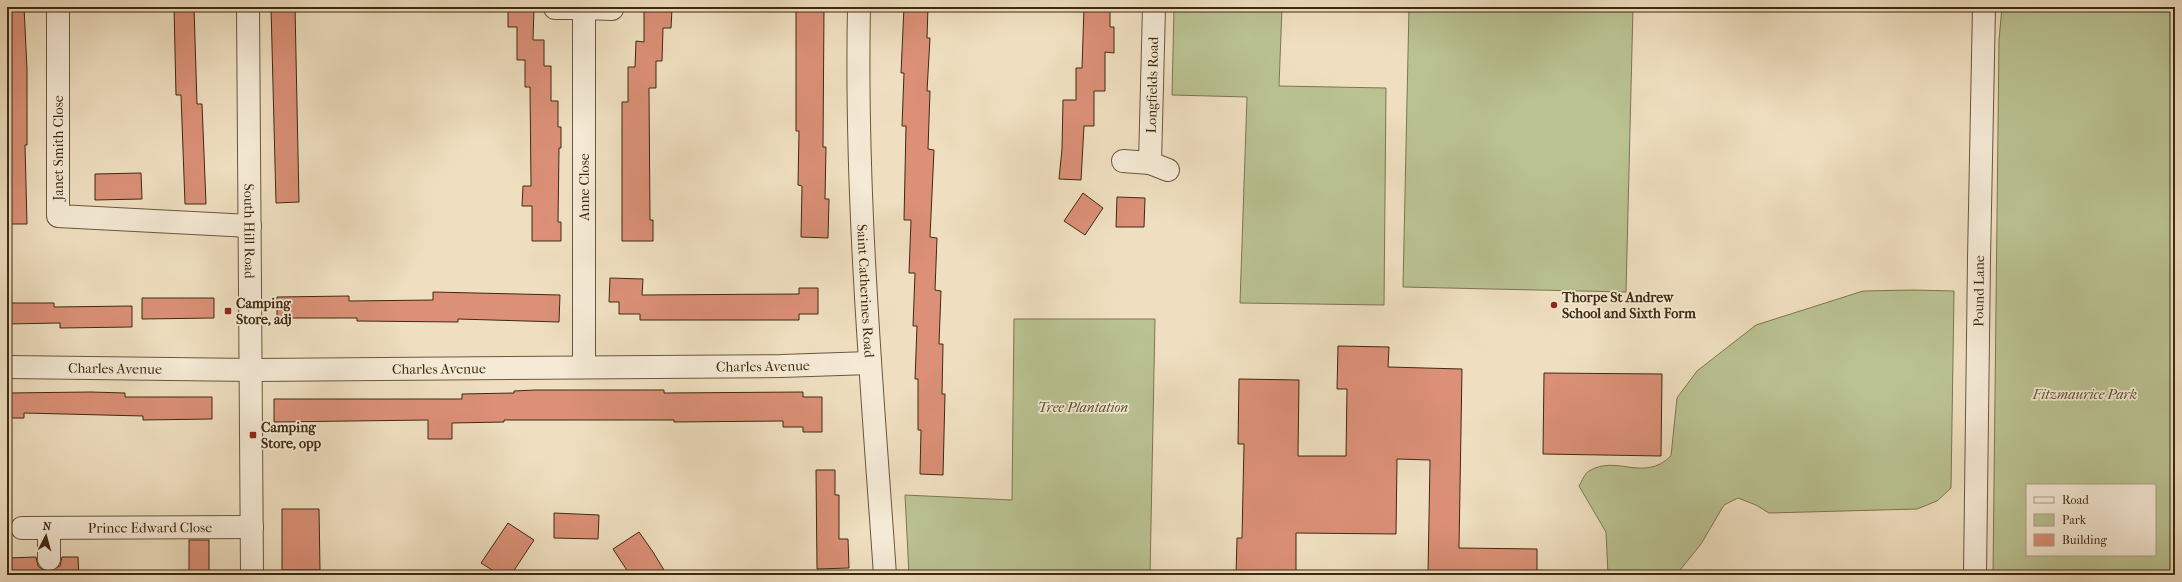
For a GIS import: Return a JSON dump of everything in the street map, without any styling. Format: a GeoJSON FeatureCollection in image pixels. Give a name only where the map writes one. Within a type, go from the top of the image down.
{"type":"FeatureCollection","features":[{"type":"Feature","properties":{"kind":"street","name":"Janet Smith Close"},"geometry":{"type":"LineString","coordinates":[[58,7],[58,216],[250,226]]}},
{"type":"Feature","properties":{"kind":"street","name":"South Hill Road"},"geometry":{"type":"LineString","coordinates":[[248,7],[252,370],[252,575]]}},
{"type":"Feature","properties":{"kind":"street","name":"Saint Catherines Road"},"geometry":{"type":"LineString","coordinates":[[859,7],[860,198],[885,575]]}},
{"type":"Feature","properties":{"kind":"street","name":"Longfields Road"},"geometry":{"type":"LineString","coordinates":[[1123,161],[1159,166],[1154,7]]}},
{"type":"Feature","properties":{"kind":"street","name":"Pound Lane"},"geometry":{"type":"LineString","coordinates":[[1975,575],[1978,259],[1984,7]]}},
{"type":"Feature","properties":{"kind":"street"},"geometry":{"type":"LineString","coordinates":[[555,8],[612,9]]}},
{"type":"Feature","properties":{"kind":"street","name":"Anne Close"},"geometry":{"type":"LineString","coordinates":[[584,8],[584,366]]}},
{"type":"Feature","properties":{"kind":"street","name":"Charles Avenue"},"geometry":{"type":"LineString","coordinates":[[7,367],[252,370],[584,366],[781,366],[870,363]]}},
{"type":"Feature","properties":{"kind":"street","name":"Prince Edward Close"},"geometry":{"type":"LineString","coordinates":[[22,528],[252,527]]}},
{"type":"Feature","properties":{"kind":"street"},"geometry":{"type":"LineString","coordinates":[[49,529],[49,559]]}},
{"type":"Feature","properties":{"kind":"green space"},"geometry":{"type":"Polygon","coordinates":[[[1174,7],[1282,7],[1279,86],[1386,88],[1384,305],[1240,303],[1247,97],[1172,95],[1174,7]]]}},
{"type":"Feature","properties":{"kind":"green space"},"geometry":{"type":"Polygon","coordinates":[[[1409,7],[1633,7],[1626,292],[1403,287],[1409,7]]]}},
{"type":"Feature","properties":{"kind":"green space","name":"Fitzmaurice Park"},"geometry":{"type":"Polygon","coordinates":[[[2002,7],[2175,7],[2175,575],[1993,575],[1999,40],[2002,7]]]}},
{"type":"Feature","properties":{"kind":"green space"},"geometry":{"type":"Polygon","coordinates":[[[1863,291],[1954,291],[1951,488],[1937,501],[1917,509],[1769,513],[1756,505],[1738,498],[1724,505],[1701,544],[1676,575],[1608,575],[1606,532],[1579,486],[1589,471],[1610,465],[1640,468],[1650,467],[1661,464],[1671,456],[1677,398],[1697,371],[1756,325],[1863,291]]]}},
{"type":"Feature","properties":{"kind":"green space","name":"Tree Plantation"},"geometry":{"type":"Polygon","coordinates":[[[1014,319],[1155,319],[1150,575],[909,575],[905,495],[1012,500],[1014,319]]]}},
{"type":"Feature","properties":{"kind":"building"},"geometry":{"type":"Polygon","coordinates":[[[7,7],[24,7],[27,69],[27,145],[25,145],[27,224],[7,224],[7,7]]]}},
{"type":"Feature","properties":{"kind":"building"},"geometry":{"type":"Polygon","coordinates":[[[174,7],[194,7],[197,104],[202,104],[206,204],[185,204],[181,95],[176,95],[174,7]]]}},
{"type":"Feature","properties":{"kind":"building"},"geometry":{"type":"Polygon","coordinates":[[[271,7],[295,7],[299,202],[276,203],[271,7]]]}},
{"type":"Feature","properties":{"kind":"building"},"geometry":{"type":"Polygon","coordinates":[[[508,7],[534,7],[533,40],[544,40],[544,66],[551,66],[551,101],[558,101],[558,127],[561,127],[561,148],[559,148],[558,222],[561,222],[561,241],[532,241],[532,206],[522,206],[523,186],[531,186],[530,87],[525,87],[525,60],[517,60],[517,27],[508,27],[508,7]]]}},
{"type":"Feature","properties":{"kind":"building"},"geometry":{"type":"Polygon","coordinates":[[[796,7],[824,7],[823,147],[826,147],[825,199],[829,199],[828,238],[801,237],[802,186],[798,185],[799,131],[796,131],[796,7]]]}},
{"type":"Feature","properties":{"kind":"building"},"geometry":{"type":"Polygon","coordinates":[[[904,7],[928,7],[927,38],[930,38],[927,91],[930,91],[928,149],[934,150],[930,237],[937,238],[935,290],[941,291],[939,344],[943,344],[942,394],[945,394],[943,475],[920,474],[921,430],[918,430],[918,379],[915,379],[917,326],[913,326],[915,273],[909,273],[911,220],[904,220],[906,126],[902,126],[904,73],[901,73],[904,7]]]}},
{"type":"Feature","properties":{"kind":"building"},"geometry":{"type":"Polygon","coordinates":[[[1084,7],[1110,7],[1110,27],[1114,27],[1114,53],[1105,52],[1105,91],[1094,91],[1094,126],[1084,126],[1081,180],[1059,179],[1062,149],[1063,100],[1076,100],[1076,68],[1082,68],[1084,7]]]}},
{"type":"Feature","properties":{"kind":"building"},"geometry":{"type":"Polygon","coordinates":[[[644,8],[672,9],[671,28],[663,28],[662,61],[656,61],[656,88],[649,88],[650,220],[653,220],[653,241],[622,241],[622,102],[628,102],[628,67],[635,67],[636,41],[644,42],[644,8]]]}},
{"type":"Feature","properties":{"kind":"building"},"geometry":{"type":"Polygon","coordinates":[[[141,173],[142,199],[95,200],[95,174],[141,173]]]}},
{"type":"Feature","properties":{"kind":"building"},"geometry":{"type":"Polygon","coordinates":[[[1083,193],[1103,208],[1085,235],[1064,221],[1083,193]]]}},
{"type":"Feature","properties":{"kind":"building"},"geometry":{"type":"Polygon","coordinates":[[[1117,197],[1145,198],[1144,227],[1116,227],[1117,197]]]}},
{"type":"Feature","properties":{"kind":"building"},"geometry":{"type":"Polygon","coordinates":[[[610,278],[643,279],[642,295],[799,294],[799,288],[818,288],[818,314],[799,314],[799,320],[640,320],[640,314],[619,314],[619,302],[609,302],[610,278]]]}},
{"type":"Feature","properties":{"kind":"building"},"geometry":{"type":"Polygon","coordinates":[[[433,292],[560,295],[559,322],[458,319],[458,322],[357,321],[357,318],[277,318],[277,297],[349,296],[349,301],[433,300],[433,292]]]}},
{"type":"Feature","properties":{"kind":"building"},"geometry":{"type":"Polygon","coordinates":[[[142,298],[214,298],[214,318],[142,319],[142,298]]]}},
{"type":"Feature","properties":{"kind":"building"},"geometry":{"type":"Polygon","coordinates":[[[7,303],[54,303],[54,307],[132,306],[132,327],[60,328],[60,323],[7,324],[7,303]]]}},
{"type":"Feature","properties":{"kind":"building"},"geometry":{"type":"Polygon","coordinates":[[[1338,346],[1389,347],[1388,367],[1462,369],[1459,548],[1537,549],[1537,575],[1428,575],[1430,460],[1397,459],[1396,534],[1296,533],[1296,575],[1236,575],[1237,538],[1242,538],[1244,444],[1238,444],[1239,379],[1299,380],[1298,456],[1346,456],[1347,389],[1337,389],[1338,346]]]}},
{"type":"Feature","properties":{"kind":"building"},"geometry":{"type":"Polygon","coordinates":[[[1544,373],[1662,374],[1661,456],[1543,454],[1544,373]]]}},
{"type":"Feature","properties":{"kind":"building"},"geometry":{"type":"Polygon","coordinates":[[[664,390],[664,393],[803,392],[803,397],[822,397],[822,432],[803,432],[803,427],[783,427],[783,421],[674,422],[674,420],[504,420],[504,422],[452,423],[452,439],[428,439],[428,420],[274,422],[274,399],[462,399],[462,394],[514,393],[514,391],[664,390]]]}},
{"type":"Feature","properties":{"kind":"building"},"geometry":{"type":"Polygon","coordinates":[[[7,393],[125,393],[125,397],[212,397],[212,419],[143,420],[143,416],[24,413],[24,418],[7,418],[7,393]]]}},
{"type":"Feature","properties":{"kind":"building"},"geometry":{"type":"Polygon","coordinates":[[[816,470],[835,470],[835,495],[839,495],[839,539],[848,539],[849,568],[817,569],[816,470]]]}},
{"type":"Feature","properties":{"kind":"building"},"geometry":{"type":"Polygon","coordinates":[[[282,509],[319,509],[320,570],[282,570],[282,509]]]}},
{"type":"Feature","properties":{"kind":"building"},"geometry":{"type":"Polygon","coordinates":[[[554,513],[599,515],[598,539],[554,538],[554,513]]]}},
{"type":"Feature","properties":{"kind":"building"},"geometry":{"type":"Polygon","coordinates":[[[508,523],[534,540],[511,575],[500,575],[481,563],[508,523]]]}},
{"type":"Feature","properties":{"kind":"building"},"geometry":{"type":"Polygon","coordinates":[[[639,532],[667,575],[630,575],[613,549],[639,532]]]}},
{"type":"Feature","properties":{"kind":"building"},"geometry":{"type":"Polygon","coordinates":[[[189,540],[209,540],[209,574],[189,574],[189,540]]]}},
{"type":"Feature","properties":{"kind":"building"},"geometry":{"type":"Polygon","coordinates":[[[36,557],[38,566],[43,570],[49,571],[60,566],[62,557],[78,557],[79,575],[7,575],[7,558],[36,557]]]}},
{"type":"Feature","properties":{"kind":"place","name":"Thorpe St Andrew School and Sixth Form"},"geometry":{"type":"Point","coordinates":[1554,305]}},
{"type":"Feature","properties":{"kind":"place","name":"Camping Store, adj"},"geometry":{"type":"Point","coordinates":[228,311]}},
{"type":"Feature","properties":{"kind":"place","name":"Camping Store, opp"},"geometry":{"type":"Point","coordinates":[253,435]}}]}
